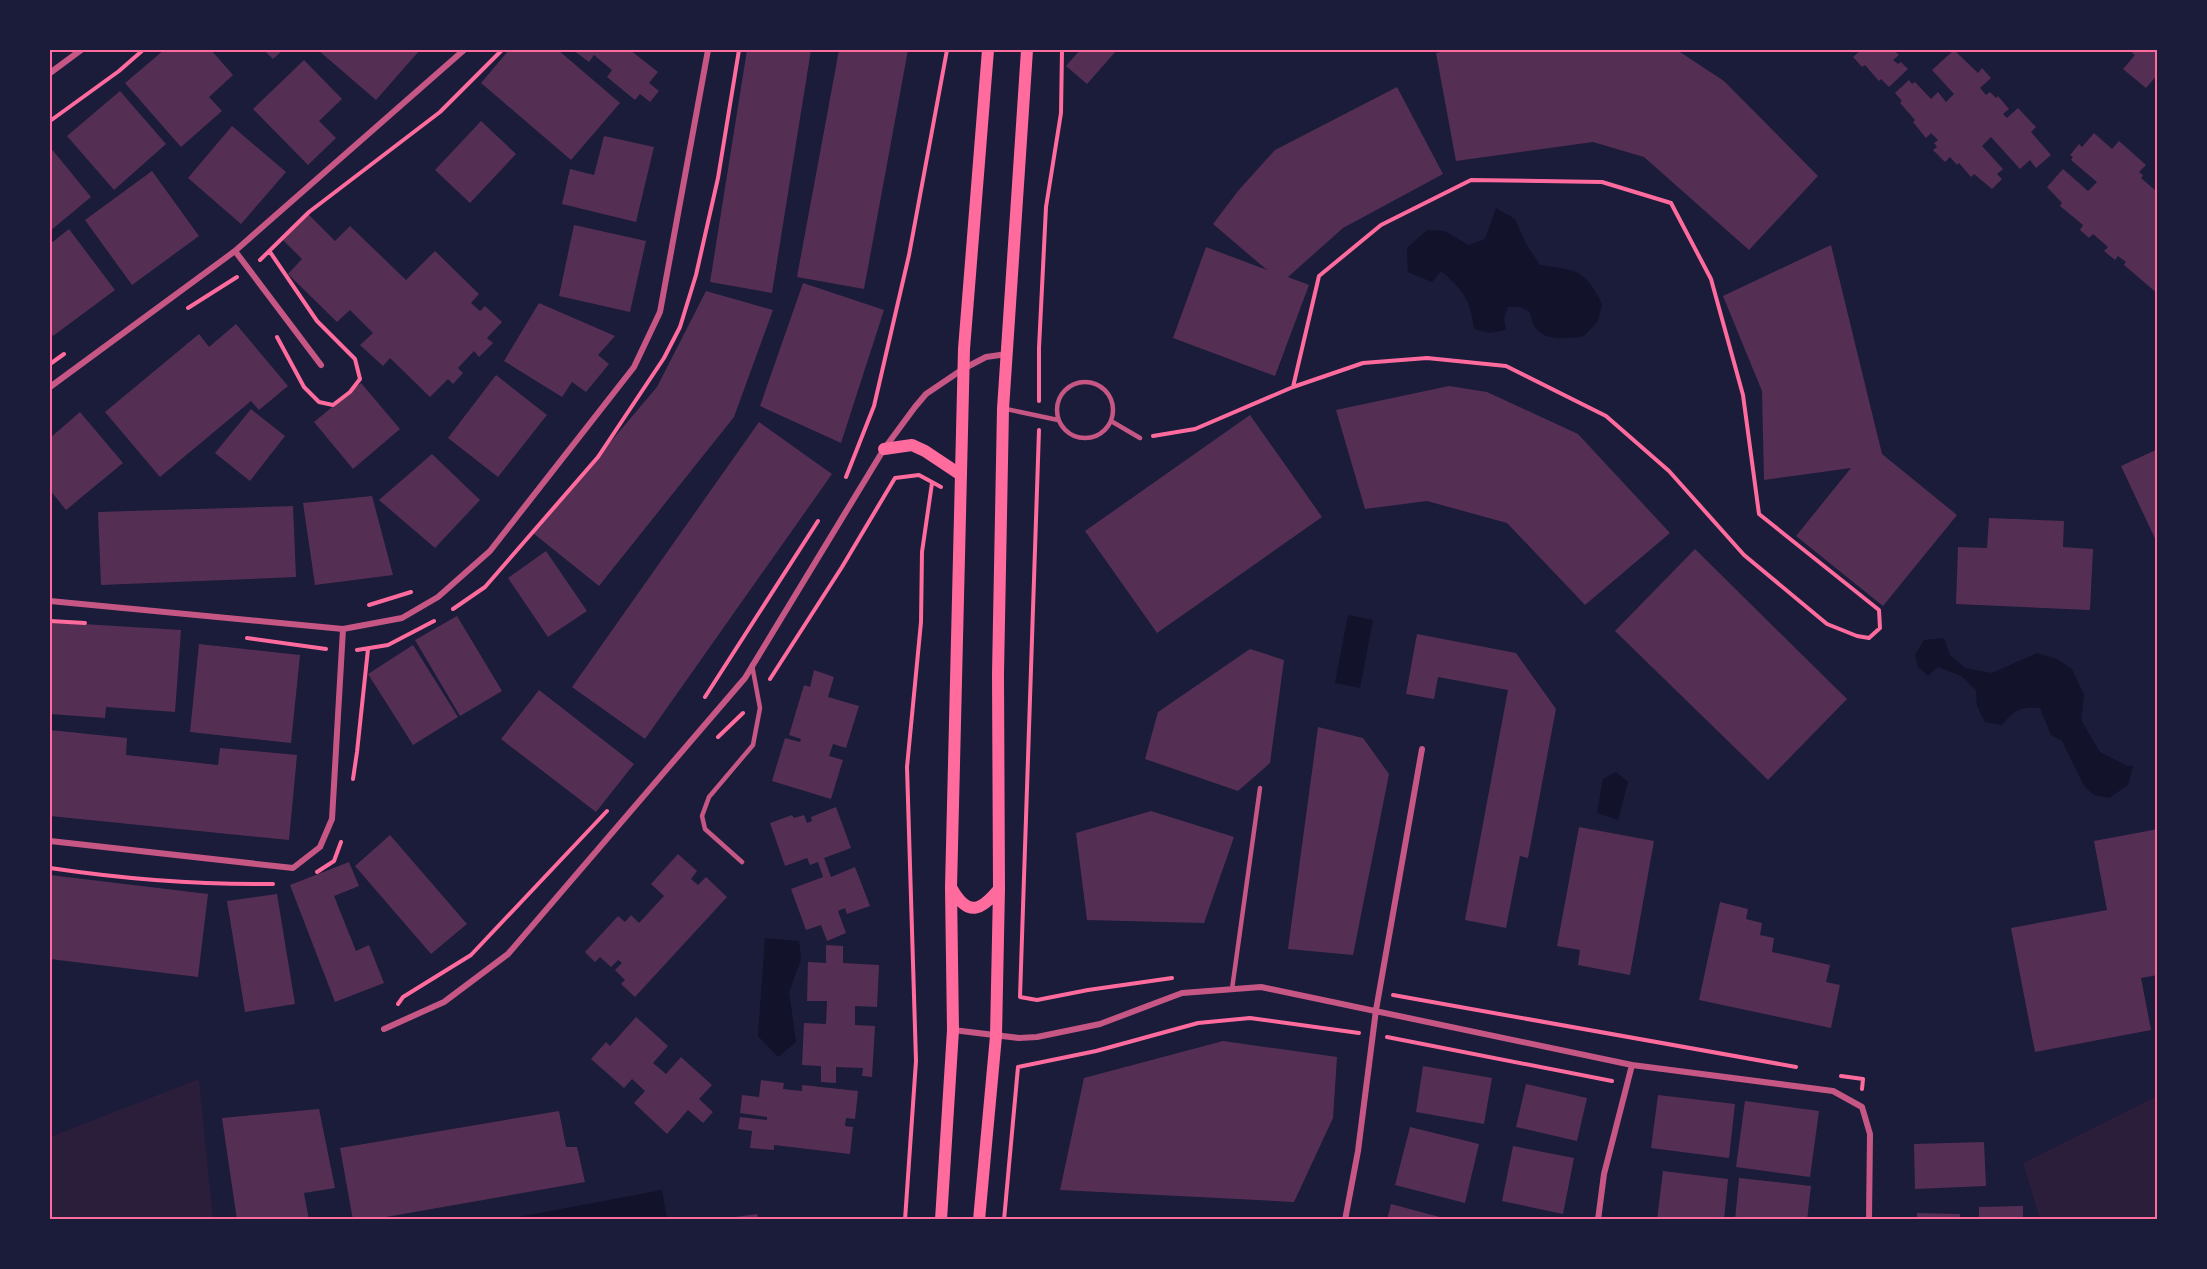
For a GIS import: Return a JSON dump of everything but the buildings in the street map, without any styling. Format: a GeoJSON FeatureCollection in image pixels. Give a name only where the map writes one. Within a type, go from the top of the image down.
{"type":"FeatureCollection","features":[{"type":"Feature","properties":{"kind":"main road"},"geometry":{"type":"LineString","coordinates":[[941,1220],[953,1030],[951,888],[963,369],[988,50]]}},
{"type":"Feature","properties":{"kind":"main road"},"geometry":{"type":"LineString","coordinates":[[979,1220],[996,1036],[999,889],[998,674],[1003,409],[1028,50]]}},
{"type":"Feature","properties":{"kind":"main road"},"geometry":{"type":"LineString","coordinates":[[884,449],[912,445],[961,475]]}},
{"type":"Feature","properties":{"kind":"main road"},"geometry":{"type":"LineString","coordinates":[[951,888],[962,904],[969,908],[988,903],[999,889]]}},
{"type":"Feature","properties":{"kind":"street"},"geometry":{"type":"LineString","coordinates":[[50,72],[81,50]]}},
{"type":"Feature","properties":{"kind":"street"},"geometry":{"type":"LineString","coordinates":[[50,387],[235,251],[464,50]]}},
{"type":"Feature","properties":{"kind":"street"},"geometry":{"type":"LineString","coordinates":[[50,601],[343,629],[402,618],[438,597],[490,550],[634,367],[660,312],[708,50]]}},
{"type":"Feature","properties":{"kind":"street"},"geometry":{"type":"LineString","coordinates":[[235,251],[321,365]]}},
{"type":"Feature","properties":{"kind":"street"},"geometry":{"type":"LineString","coordinates":[[384,1029],[444,1002],[508,954],[737,687],[884,449],[926,394],[963,369],[986,357],[1007,353]]}},
{"type":"Feature","properties":{"kind":"street"},"geometry":{"type":"LineString","coordinates":[[50,841],[293,868],[320,848],[332,819],[343,629]]}},
{"type":"Feature","properties":{"kind":"street"},"geometry":{"type":"LineString","coordinates":[[1345,1220],[1358,1151],[1376,1010],[1422,750]]}},
{"type":"Feature","properties":{"kind":"street"},"geometry":{"type":"LineString","coordinates":[[953,1030],[1019,1038],[1037,1037],[1100,1024],[1182,993],[1261,987],[1632,1065],[1833,1091],[1862,1107],[1870,1134],[1869,1220]]}},
{"type":"Feature","properties":{"kind":"street"},"geometry":{"type":"LineString","coordinates":[[1598,1220],[1604,1174],[1632,1065]]}},
{"type":"Feature","properties":{"kind":"lane"},"geometry":{"type":"LineString","coordinates":[[1086,381],[1096,383],[1106,390],[1112,400],[1114,410],[1111,422],[1105,430],[1095,436],[1084,438],[1073,436],[1058,420],[1056,409],[1059,398],[1065,389],[1074,383],[1086,381]]}},
{"type":"Feature","properties":{"kind":"lane"},"geometry":{"type":"LineString","coordinates":[[1003,409],[1058,420]]}},
{"type":"Feature","properties":{"kind":"lane"},"geometry":{"type":"LineString","coordinates":[[1111,422],[1140,438]]}},
{"type":"Feature","properties":{"kind":"lane"},"geometry":{"type":"LineString","coordinates":[[742,862],[705,829],[702,816],[709,797],[753,746],[759,708],[752,665]]}},
{"type":"Feature","properties":{"kind":"lane"},"geometry":{"type":"LineString","coordinates":[[1232,989],[1260,788]]}},
{"type":"Feature","properties":{"kind":"path"},"geometry":{"type":"LineString","coordinates":[[50,121],[119,71],[143,50]]}},
{"type":"Feature","properties":{"kind":"path"},"geometry":{"type":"LineString","coordinates":[[449,611],[485,587],[598,457],[664,358],[681,327],[696,275],[718,178],[739,50]]}},
{"type":"Feature","properties":{"kind":"path"},"geometry":{"type":"LineString","coordinates":[[844,482],[874,406],[909,255],[947,50]]}},
{"type":"Feature","properties":{"kind":"path"},"geometry":{"type":"LineString","coordinates":[[1020,997],[1039,417],[1039,348],[1046,207],[1061,113],[1062,50]]}},
{"type":"Feature","properties":{"kind":"path"},"geometry":{"type":"LineString","coordinates":[[1140,438],[1195,429],[1293,387],[1363,363],[1427,358],[1506,366],[1606,416],[1669,471],[1744,555],[1827,624],[1857,636],[1869,638],[1880,628],[1880,610],[1759,514],[1743,395],[1711,279],[1671,202],[1602,182],[1471,180],[1382,225],[1318,276],[1293,387]]}},
{"type":"Feature","properties":{"kind":"path"},"geometry":{"type":"LineString","coordinates":[[270,252],[317,321],[355,359],[360,379],[350,392],[333,405],[319,402],[304,387],[275,334]]}},
{"type":"Feature","properties":{"kind":"path"},"geometry":{"type":"LineString","coordinates":[[233,280],[240,289]]}},
{"type":"Feature","properties":{"kind":"path"},"geometry":{"type":"LineString","coordinates":[[905,1220],[916,1061],[907,767],[921,622],[922,552],[932,483]]}},
{"type":"Feature","properties":{"kind":"path"},"geometry":{"type":"LineString","coordinates":[[704,699],[819,520]]}},
{"type":"Feature","properties":{"kind":"path"},"geometry":{"type":"LineString","coordinates":[[359,608],[420,588]]}},
{"type":"Feature","properties":{"kind":"path"},"geometry":{"type":"LineString","coordinates":[[238,637],[343,651],[368,649],[388,645],[422,629],[440,617]]}},
{"type":"Feature","properties":{"kind":"path"},"geometry":{"type":"LineString","coordinates":[[50,621],[96,624]]}},
{"type":"Feature","properties":{"kind":"path"},"geometry":{"type":"LineString","coordinates":[[351,788],[368,649]]}},
{"type":"Feature","properties":{"kind":"path"},"geometry":{"type":"LineString","coordinates":[[394,1026],[396,1007],[403,997],[471,955],[609,808]]}},
{"type":"Feature","properties":{"kind":"path"},"geometry":{"type":"LineString","coordinates":[[309,876],[334,861],[343,835]]}},
{"type":"Feature","properties":{"kind":"path"},"geometry":{"type":"LineString","coordinates":[[50,868],[106,877],[219,885],[275,884]]}},
{"type":"Feature","properties":{"kind":"path"},"geometry":{"type":"LineString","coordinates":[[1004,1220],[1018,1067],[1096,1051],[1198,1023],[1250,1018],[1373,1035],[1627,1084]]}},
{"type":"Feature","properties":{"kind":"shaded area"},"geometry":{"type":"Polygon","coordinates":[[[1496,208],[1515,219],[1526,244],[1540,265],[1579,273],[1596,292],[1602,304],[1598,321],[1584,336],[1558,338],[1544,335],[1534,326],[1530,312],[1520,307],[1508,307],[1504,318],[1506,330],[1490,333],[1474,329],[1471,311],[1465,296],[1441,271],[1432,282],[1408,272],[1407,248],[1427,230],[1444,231],[1469,245],[1485,239],[1496,208]]]}},
{"type":"Feature","properties":{"kind":"shaded area"},"geometry":{"type":"Polygon","coordinates":[[[1348,615],[1373,620],[1360,688],[1335,683],[1348,615]]]}},
{"type":"Feature","properties":{"kind":"shaded area"},"geometry":{"type":"Polygon","coordinates":[[[1944,638],[1950,655],[1965,668],[1992,673],[2037,653],[2057,659],[2072,669],[2084,695],[2081,720],[2100,752],[2127,766],[2133,766],[2128,785],[2109,798],[2094,795],[2084,786],[2062,741],[2051,735],[2040,708],[2018,710],[2002,725],[1985,722],[1977,706],[1976,690],[1961,676],[1938,667],[1928,676],[1918,667],[1915,655],[1924,640],[1944,638]]]}},
{"type":"Feature","properties":{"kind":"shaded area"},"geometry":{"type":"Polygon","coordinates":[[[1616,772],[1628,782],[1618,820],[1597,813],[1603,779],[1616,772]]]}},
{"type":"Feature","properties":{"kind":"shaded area"},"geometry":{"type":"Polygon","coordinates":[[[765,938],[799,941],[801,960],[789,992],[796,1042],[778,1057],[758,1036],[765,938]]]}},
{"type":"Feature","properties":{"kind":"shaded area"},"geometry":{"type":"Polygon","coordinates":[[[199,1079],[213,1219],[50,1219],[50,1137],[199,1079]]]}},
{"type":"Feature","properties":{"kind":"shaded area"},"geometry":{"type":"Polygon","coordinates":[[[2157,1096],[2157,1219],[2040,1219],[2023,1163],[2157,1096]]]}},
{"type":"Feature","properties":{"kind":"shaded area"},"geometry":{"type":"Polygon","coordinates":[[[662,1190],[667,1219],[508,1219],[662,1190]]]}}]}
